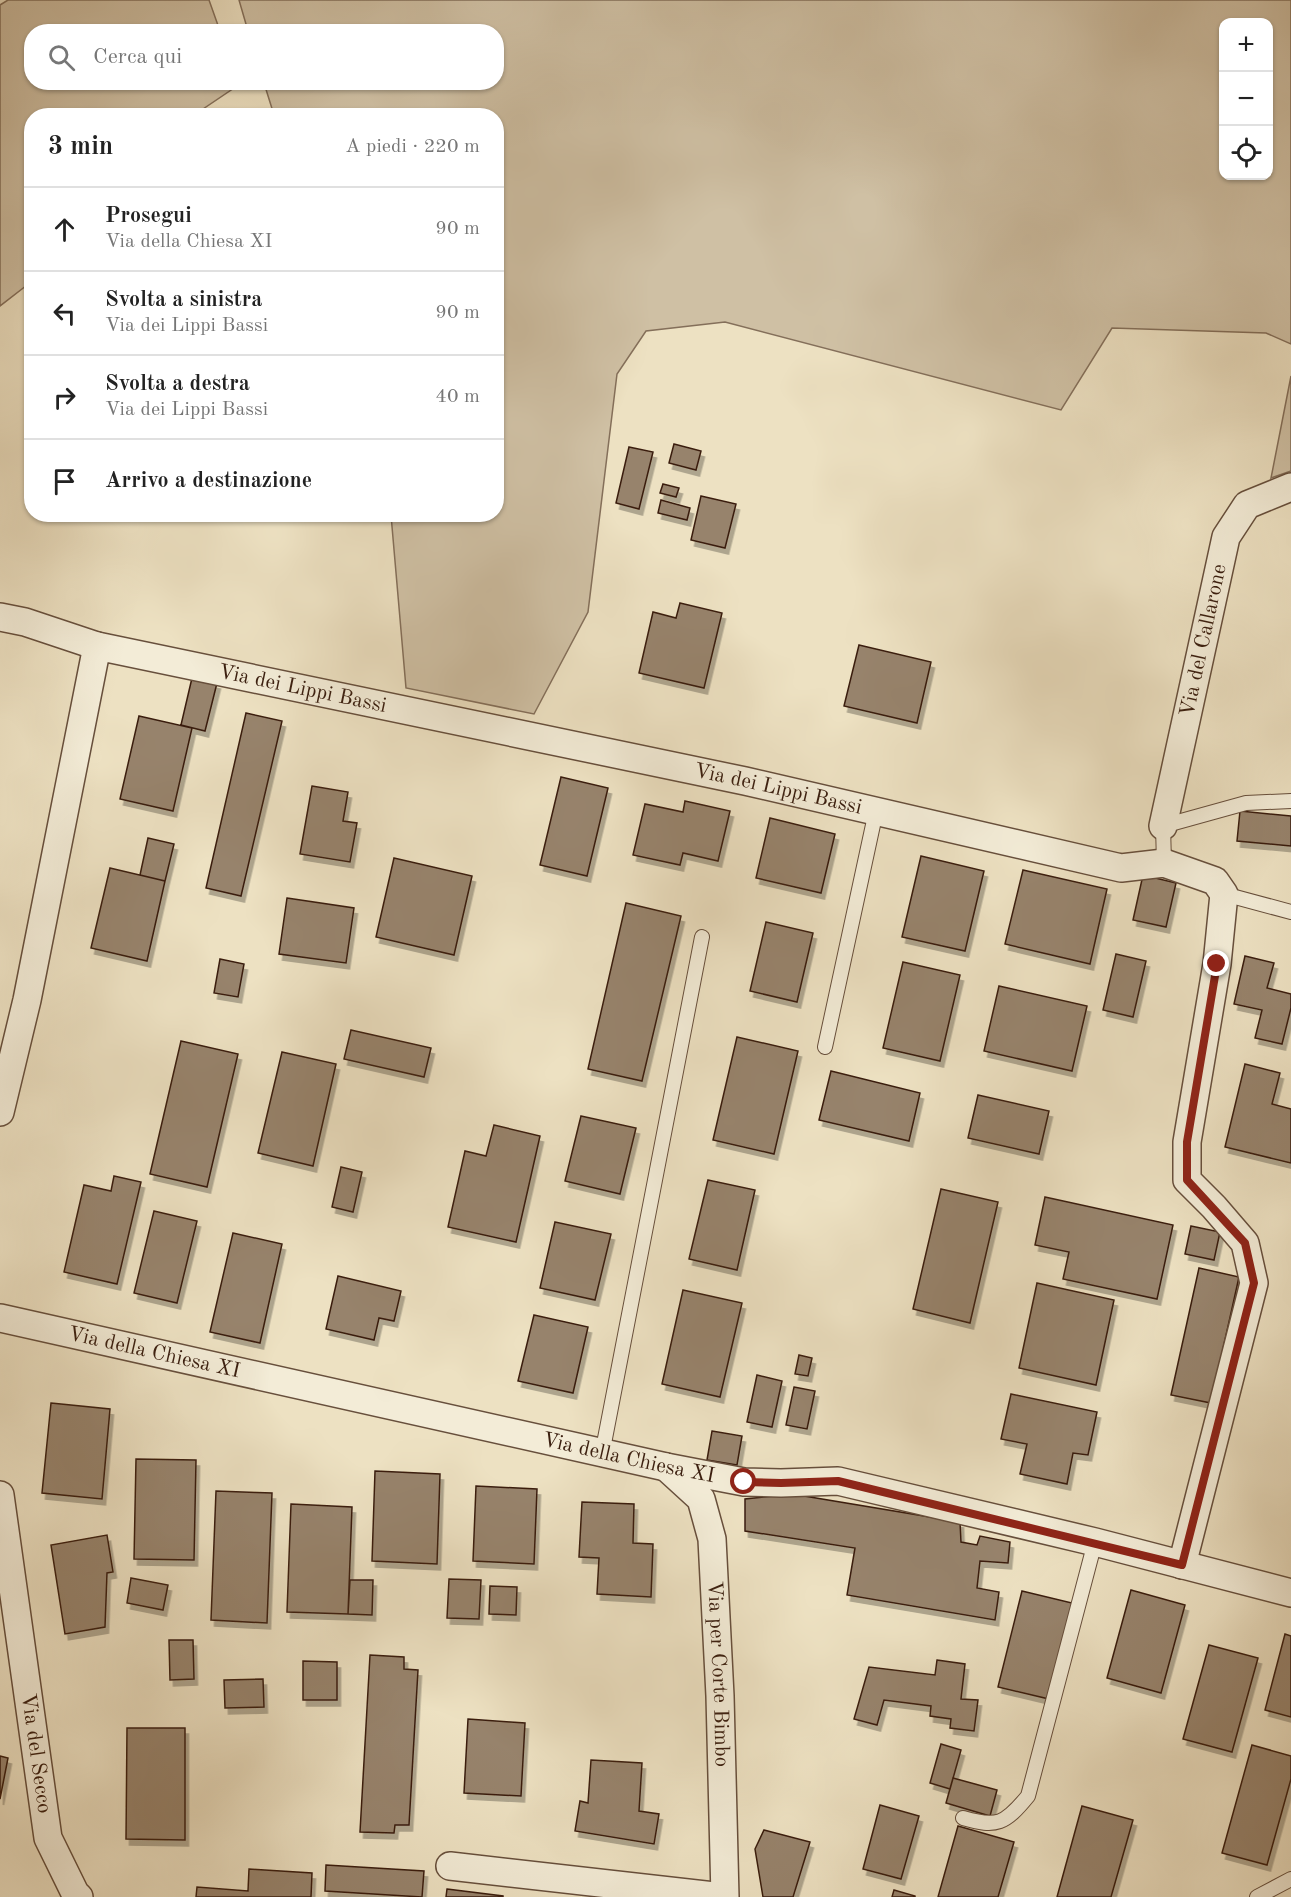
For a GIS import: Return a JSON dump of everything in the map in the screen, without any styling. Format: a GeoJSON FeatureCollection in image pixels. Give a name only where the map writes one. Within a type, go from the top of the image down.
{"type":"FeatureCollection","features":[{"type":"Feature","properties":{"kind":"street","name":"Via del Callarone"},"geometry":{"type":"LineString","coordinates":[[1163,826],[1226,537],[1247,505],[1291,487]]}},
{"type":"Feature","properties":{"kind":"street","name":"Via dei Lippi Bassi"},"geometry":{"type":"LineString","coordinates":[[0,617],[25,622],[97,646],[697,770],[1121,868],[1164,863],[1215,881],[1224,894]]}},
{"type":"Feature","properties":{"kind":"street"},"geometry":{"type":"LineString","coordinates":[[0,1112],[27,1000],[97,646]]}},
{"type":"Feature","properties":{"kind":"street"},"geometry":{"type":"LineString","coordinates":[[1182,1565],[1254,1283],[1245,1243],[1187,1180],[1187,1142],[1217,964],[1224,894]]}},
{"type":"Feature","properties":{"kind":"street","name":"Via della Chiesa XI"},"geometry":{"type":"LineString","coordinates":[[0,1317],[666,1467],[744,1482],[838,1481],[1095,1542],[1291,1593]]}},
{"type":"Feature","properties":{"kind":"street","name":"Via per Corte Bimbo"},"geometry":{"type":"LineString","coordinates":[[666,1467],[701,1499],[712,1539],[720,1696],[724,1897]]}},
{"type":"Feature","properties":{"kind":"street","name":"Via del Secco"},"geometry":{"type":"LineString","coordinates":[[0,1495],[48,1838],[79,1897]]}},
{"type":"Feature","properties":{"kind":"street"},"geometry":{"type":"LineString","coordinates":[[450,1866],[724,1897]]}},
{"type":"Feature","properties":{"kind":"lane"},"geometry":{"type":"LineString","coordinates":[[1164,863],[1163,826],[1246,803],[1291,801]]}},
{"type":"Feature","properties":{"kind":"lane"},"geometry":{"type":"LineString","coordinates":[[825,1047],[876,811]]}},
{"type":"Feature","properties":{"kind":"lane"},"geometry":{"type":"LineString","coordinates":[[1224,894],[1291,912]]}},
{"type":"Feature","properties":{"kind":"lane"},"geometry":{"type":"LineString","coordinates":[[602,1454],[702,937]]}},
{"type":"Feature","properties":{"kind":"lane"},"geometry":{"type":"LineString","coordinates":[[963,1818],[984,1824],[994,1824],[1008,1816],[1028,1796],[1095,1542]]}},
{"type":"Feature","properties":{"kind":"lane"},"geometry":{"type":"LineString","coordinates":[[1257,1897],[1291,1879]]}},
{"type":"Feature","properties":{"kind":"shaded area"},"geometry":{"type":"Polygon","coordinates":[[[8,0],[209,0],[218,24],[24,24],[24,90],[231,90],[204,108],[24,108],[24,287],[0,306],[0,5],[8,0]]]}},
{"type":"Feature","properties":{"kind":"shaded area"},"geometry":{"type":"Polygon","coordinates":[[[239,0],[1291,0],[1291,344],[1266,333],[1112,328],[1061,410],[725,322],[646,331],[617,374],[588,612],[534,714],[406,688],[392,522],[504,522],[504,108],[272,108],[266,90],[504,90],[504,24],[246,24],[239,0]]]}},
{"type":"Feature","properties":{"kind":"shaded area"},"geometry":{"type":"Polygon","coordinates":[[[1291,376],[1291,471],[1271,478],[1291,376]]]}},
{"type":"Feature","properties":{"kind":"building"},"geometry":{"type":"Polygon","coordinates":[[[674,444],[701,451],[696,470],[669,463],[674,444]]]}},
{"type":"Feature","properties":{"kind":"building"},"geometry":{"type":"Polygon","coordinates":[[[629,447],[653,452],[639,509],[616,503],[629,447]]]}},
{"type":"Feature","properties":{"kind":"building"},"geometry":{"type":"Polygon","coordinates":[[[663,484],[679,488],[676,497],[660,493],[663,484]]]}},
{"type":"Feature","properties":{"kind":"building"},"geometry":{"type":"Polygon","coordinates":[[[701,496],[736,504],[725,548],[691,540],[701,496]]]}},
{"type":"Feature","properties":{"kind":"building"},"geometry":{"type":"Polygon","coordinates":[[[661,500],[690,508],[687,520],[658,513],[661,500]]]}},
{"type":"Feature","properties":{"kind":"building"},"geometry":{"type":"Polygon","coordinates":[[[680,603],[722,613],[704,688],[639,673],[653,612],[676,618],[680,603]]]}},
{"type":"Feature","properties":{"kind":"building"},"geometry":{"type":"Polygon","coordinates":[[[859,645],[931,662],[917,723],[844,706],[859,645]]]}},
{"type":"Feature","properties":{"kind":"building"},"geometry":{"type":"Polygon","coordinates":[[[192,678],[217,683],[205,731],[181,725],[192,678]]]}},
{"type":"Feature","properties":{"kind":"building"},"geometry":{"type":"Polygon","coordinates":[[[246,713],[282,721],[241,896],[206,888],[246,713]]]}},
{"type":"Feature","properties":{"kind":"building"},"geometry":{"type":"Polygon","coordinates":[[[139,716],[192,728],[173,811],[120,799],[139,716]]]}},
{"type":"Feature","properties":{"kind":"building"},"geometry":{"type":"Polygon","coordinates":[[[561,777],[608,788],[587,876],[540,865],[561,777]]]}},
{"type":"Feature","properties":{"kind":"building"},"geometry":{"type":"Polygon","coordinates":[[[312,786],[348,792],[343,821],[357,823],[350,862],[300,854],[312,786]]]}},
{"type":"Feature","properties":{"kind":"building"},"geometry":{"type":"Polygon","coordinates":[[[685,801],[730,811],[718,861],[683,853],[680,865],[633,855],[645,804],[683,812],[685,801]]]}},
{"type":"Feature","properties":{"kind":"building"},"geometry":{"type":"Polygon","coordinates":[[[1240,811],[1291,816],[1291,846],[1237,841],[1240,811]]]}},
{"type":"Feature","properties":{"kind":"building"},"geometry":{"type":"Polygon","coordinates":[[[770,818],[835,834],[821,893],[756,878],[770,818]]]}},
{"type":"Feature","properties":{"kind":"building"},"geometry":{"type":"Polygon","coordinates":[[[148,838],[174,844],[165,881],[140,875],[148,838]]]}},
{"type":"Feature","properties":{"kind":"building"},"geometry":{"type":"Polygon","coordinates":[[[921,856],[984,871],[965,951],[902,937],[921,856]]]}},
{"type":"Feature","properties":{"kind":"building"},"geometry":{"type":"Polygon","coordinates":[[[394,858],[472,876],[454,955],[376,937],[394,858]]]}},
{"type":"Feature","properties":{"kind":"building"},"geometry":{"type":"Polygon","coordinates":[[[110,868],[165,881],[147,961],[91,948],[110,868]]]}},
{"type":"Feature","properties":{"kind":"building"},"geometry":{"type":"Polygon","coordinates":[[[1023,870],[1107,889],[1090,964],[1005,944],[1023,870]]]}},
{"type":"Feature","properties":{"kind":"building"},"geometry":{"type":"Polygon","coordinates":[[[1143,875],[1176,883],[1166,927],[1133,920],[1143,875]]]}},
{"type":"Feature","properties":{"kind":"building"},"geometry":{"type":"Polygon","coordinates":[[[287,898],[354,908],[346,963],[279,954],[287,898]]]}},
{"type":"Feature","properties":{"kind":"building"},"geometry":{"type":"Polygon","coordinates":[[[626,903],[681,916],[642,1081],[588,1069],[626,903]]]}},
{"type":"Feature","properties":{"kind":"building"},"geometry":{"type":"Polygon","coordinates":[[[766,922],[813,933],[797,1002],[750,991],[766,922]]]}},
{"type":"Feature","properties":{"kind":"building"},"geometry":{"type":"Polygon","coordinates":[[[1116,954],[1146,961],[1133,1017],[1103,1010],[1116,954]]]}},
{"type":"Feature","properties":{"kind":"building"},"geometry":{"type":"Polygon","coordinates":[[[1245,956],[1274,963],[1267,988],[1291,994],[1291,1008],[1282,1044],[1255,1038],[1262,1010],[1234,1004],[1245,956]]]}},
{"type":"Feature","properties":{"kind":"building"},"geometry":{"type":"Polygon","coordinates":[[[220,959],[244,964],[238,997],[214,993],[220,959]]]}},
{"type":"Feature","properties":{"kind":"building"},"geometry":{"type":"Polygon","coordinates":[[[903,962],[960,975],[940,1061],[883,1048],[903,962]]]}},
{"type":"Feature","properties":{"kind":"building"},"geometry":{"type":"Polygon","coordinates":[[[999,986],[1087,1006],[1072,1071],[984,1051],[999,986]]]}},
{"type":"Feature","properties":{"kind":"building"},"geometry":{"type":"Polygon","coordinates":[[[351,1030],[431,1048],[424,1077],[344,1059],[351,1030]]]}},
{"type":"Feature","properties":{"kind":"building"},"geometry":{"type":"Polygon","coordinates":[[[737,1037],[798,1051],[774,1154],[713,1140],[737,1037]]]}},
{"type":"Feature","properties":{"kind":"building"},"geometry":{"type":"Polygon","coordinates":[[[181,1041],[238,1054],[207,1187],[150,1174],[181,1041]]]}},
{"type":"Feature","properties":{"kind":"building"},"geometry":{"type":"Polygon","coordinates":[[[282,1052],[336,1064],[313,1166],[258,1153],[282,1052]]]}},
{"type":"Feature","properties":{"kind":"building"},"geometry":{"type":"Polygon","coordinates":[[[1245,1064],[1280,1073],[1272,1104],[1291,1109],[1291,1163],[1225,1147],[1245,1064]]]}},
{"type":"Feature","properties":{"kind":"building"},"geometry":{"type":"Polygon","coordinates":[[[831,1071],[920,1093],[909,1141],[819,1120],[831,1071]]]}},
{"type":"Feature","properties":{"kind":"building"},"geometry":{"type":"Polygon","coordinates":[[[978,1095],[1049,1111],[1039,1154],[968,1138],[978,1095]]]}},
{"type":"Feature","properties":{"kind":"building"},"geometry":{"type":"Polygon","coordinates":[[[581,1116],[636,1128],[620,1194],[565,1181],[581,1116]]]}},
{"type":"Feature","properties":{"kind":"building"},"geometry":{"type":"Polygon","coordinates":[[[494,1125],[540,1136],[516,1242],[448,1227],[465,1151],[486,1156],[494,1125]]]}},
{"type":"Feature","properties":{"kind":"building"},"geometry":{"type":"Polygon","coordinates":[[[341,1167],[362,1172],[353,1212],[332,1207],[341,1167]]]}},
{"type":"Feature","properties":{"kind":"building"},"geometry":{"type":"Polygon","coordinates":[[[114,1176],[141,1182],[117,1284],[64,1272],[84,1185],[111,1191],[114,1176]]]}},
{"type":"Feature","properties":{"kind":"building"},"geometry":{"type":"Polygon","coordinates":[[[708,1180],[755,1190],[737,1270],[689,1259],[708,1180]]]}},
{"type":"Feature","properties":{"kind":"building"},"geometry":{"type":"Polygon","coordinates":[[[941,1189],[998,1202],[970,1323],[913,1309],[941,1189]]]}},
{"type":"Feature","properties":{"kind":"building"},"geometry":{"type":"Polygon","coordinates":[[[1045,1197],[1173,1225],[1157,1299],[1063,1279],[1069,1252],[1035,1245],[1045,1197]]]}},
{"type":"Feature","properties":{"kind":"building"},"geometry":{"type":"Polygon","coordinates":[[[154,1211],[197,1221],[177,1303],[134,1293],[154,1211]]]}},
{"type":"Feature","properties":{"kind":"building"},"geometry":{"type":"Polygon","coordinates":[[[555,1222],[611,1234],[595,1300],[540,1288],[555,1222]]]}},
{"type":"Feature","properties":{"kind":"building"},"geometry":{"type":"Polygon","coordinates":[[[1191,1226],[1220,1232],[1214,1260],[1185,1254],[1191,1226]]]}},
{"type":"Feature","properties":{"kind":"building"},"geometry":{"type":"Polygon","coordinates":[[[233,1233],[282,1244],[260,1343],[210,1332],[233,1233]]]}},
{"type":"Feature","properties":{"kind":"building"},"geometry":{"type":"Polygon","coordinates":[[[1199,1268],[1239,1277],[1211,1403],[1171,1395],[1199,1268]]]}},
{"type":"Feature","properties":{"kind":"building"},"geometry":{"type":"Polygon","coordinates":[[[338,1276],[401,1291],[394,1321],[379,1318],[374,1340],[326,1329],[338,1276]]]}},
{"type":"Feature","properties":{"kind":"building"},"geometry":{"type":"Polygon","coordinates":[[[1037,1283],[1114,1300],[1096,1385],[1019,1368],[1037,1283]]]}},
{"type":"Feature","properties":{"kind":"building"},"geometry":{"type":"Polygon","coordinates":[[[683,1290],[742,1303],[720,1397],[662,1384],[683,1290]]]}},
{"type":"Feature","properties":{"kind":"building"},"geometry":{"type":"Polygon","coordinates":[[[534,1315],[588,1327],[573,1393],[518,1381],[534,1315]]]}},
{"type":"Feature","properties":{"kind":"building"},"geometry":{"type":"Polygon","coordinates":[[[799,1355],[812,1358],[808,1376],[795,1374],[799,1355]]]}},
{"type":"Feature","properties":{"kind":"building"},"geometry":{"type":"Polygon","coordinates":[[[757,1375],[782,1381],[772,1427],[747,1422],[757,1375]]]}},
{"type":"Feature","properties":{"kind":"building"},"geometry":{"type":"Polygon","coordinates":[[[794,1387],[815,1391],[807,1429],[786,1425],[794,1387]]]}},
{"type":"Feature","properties":{"kind":"building"},"geometry":{"type":"Polygon","coordinates":[[[1011,1394],[1097,1412],[1088,1455],[1073,1453],[1067,1484],[1020,1474],[1027,1444],[1001,1439],[1011,1394]]]}},
{"type":"Feature","properties":{"kind":"building"},"geometry":{"type":"Polygon","coordinates":[[[51,1403],[110,1409],[102,1499],[42,1493],[51,1403]]]}},
{"type":"Feature","properties":{"kind":"building"},"geometry":{"type":"Polygon","coordinates":[[[712,1431],[742,1436],[737,1465],[707,1460],[712,1431]]]}},
{"type":"Feature","properties":{"kind":"building"},"geometry":{"type":"Polygon","coordinates":[[[136,1459],[196,1460],[194,1560],[134,1559],[136,1459]]]}},
{"type":"Feature","properties":{"kind":"building"},"geometry":{"type":"Polygon","coordinates":[[[375,1471],[440,1474],[437,1564],[372,1561],[375,1471]]]}},
{"type":"Feature","properties":{"kind":"building"},"geometry":{"type":"Polygon","coordinates":[[[476,1486],[537,1489],[534,1564],[473,1561],[476,1486]]]}},
{"type":"Feature","properties":{"kind":"building"},"geometry":{"type":"Polygon","coordinates":[[[216,1491],[272,1493],[267,1623],[211,1620],[216,1491]]]}},
{"type":"Feature","properties":{"kind":"building"},"geometry":{"type":"Polygon","coordinates":[[[792,1494],[960,1522],[961,1542],[977,1545],[980,1536],[1010,1542],[1008,1563],[980,1561],[977,1588],[999,1592],[995,1620],[847,1595],[855,1548],[745,1531],[745,1499],[792,1494]]]}},
{"type":"Feature","properties":{"kind":"building"},"geometry":{"type":"Polygon","coordinates":[[[582,1502],[634,1504],[633,1543],[653,1544],[651,1597],[597,1594],[599,1558],[579,1557],[582,1502]]]}},
{"type":"Feature","properties":{"kind":"building"},"geometry":{"type":"Polygon","coordinates":[[[291,1504],[352,1507],[348,1614],[287,1612],[291,1504]]]}},
{"type":"Feature","properties":{"kind":"building"},"geometry":{"type":"Polygon","coordinates":[[[107,1535],[113,1572],[107,1573],[105,1627],[65,1634],[51,1545],[107,1535]]]}},
{"type":"Feature","properties":{"kind":"building"},"geometry":{"type":"Polygon","coordinates":[[[131,1578],[168,1585],[163,1610],[127,1603],[131,1578]]]}},
{"type":"Feature","properties":{"kind":"building"},"geometry":{"type":"Polygon","coordinates":[[[449,1579],[481,1580],[479,1619],[447,1618],[449,1579]]]}},
{"type":"Feature","properties":{"kind":"building"},"geometry":{"type":"Polygon","coordinates":[[[350,1580],[373,1580],[372,1615],[348,1614],[350,1580]]]}},
{"type":"Feature","properties":{"kind":"building"},"geometry":{"type":"Polygon","coordinates":[[[490,1586],[517,1587],[516,1615],[489,1614],[490,1586]]]}},
{"type":"Feature","properties":{"kind":"building"},"geometry":{"type":"Polygon","coordinates":[[[1131,1590],[1185,1605],[1161,1693],[1107,1678],[1131,1590]]]}},
{"type":"Feature","properties":{"kind":"building"},"geometry":{"type":"Polygon","coordinates":[[[1022,1591],[1072,1603],[1049,1699],[998,1687],[1022,1591]]]}},
{"type":"Feature","properties":{"kind":"building"},"geometry":{"type":"Polygon","coordinates":[[[1285,1634],[1291,1636],[1291,1717],[1265,1710],[1285,1634]]]}},
{"type":"Feature","properties":{"kind":"building"},"geometry":{"type":"Polygon","coordinates":[[[169,1640],[193,1640],[194,1679],[170,1680],[169,1640]]]}},
{"type":"Feature","properties":{"kind":"building"},"geometry":{"type":"Polygon","coordinates":[[[1209,1645],[1258,1658],[1232,1752],[1183,1739],[1209,1645]]]}},
{"type":"Feature","properties":{"kind":"building"},"geometry":{"type":"Polygon","coordinates":[[[370,1655],[404,1657],[404,1669],[418,1670],[409,1825],[395,1825],[394,1833],[360,1832],[370,1655]]]}},
{"type":"Feature","properties":{"kind":"building"},"geometry":{"type":"Polygon","coordinates":[[[937,1660],[965,1664],[961,1699],[978,1700],[974,1731],[950,1728],[951,1719],[930,1716],[931,1706],[884,1700],[877,1725],[854,1719],[869,1667],[935,1675],[937,1660]]]}},
{"type":"Feature","properties":{"kind":"building"},"geometry":{"type":"Polygon","coordinates":[[[303,1661],[337,1662],[337,1700],[303,1700],[303,1661]]]}},
{"type":"Feature","properties":{"kind":"building"},"geometry":{"type":"Polygon","coordinates":[[[263,1679],[264,1707],[225,1708],[224,1680],[263,1679]]]}},
{"type":"Feature","properties":{"kind":"building"},"geometry":{"type":"Polygon","coordinates":[[[468,1719],[525,1723],[521,1796],[464,1793],[468,1719]]]}},
{"type":"Feature","properties":{"kind":"building"},"geometry":{"type":"Polygon","coordinates":[[[127,1728],[185,1728],[185,1840],[126,1839],[127,1728]]]}},
{"type":"Feature","properties":{"kind":"building"},"geometry":{"type":"Polygon","coordinates":[[[941,1744],[961,1750],[950,1789],[930,1783],[941,1744]]]}},
{"type":"Feature","properties":{"kind":"building"},"geometry":{"type":"Polygon","coordinates":[[[1252,1745],[1291,1756],[1291,1779],[1267,1865],[1222,1853],[1252,1745]]]}},
{"type":"Feature","properties":{"kind":"building"},"geometry":{"type":"Polygon","coordinates":[[[0,1756],[8,1758],[0,1799],[0,1756]]]}},
{"type":"Feature","properties":{"kind":"building"},"geometry":{"type":"Polygon","coordinates":[[[591,1760],[642,1763],[639,1811],[659,1814],[654,1844],[575,1831],[580,1801],[588,1803],[591,1760]]]}},
{"type":"Feature","properties":{"kind":"building"},"geometry":{"type":"Polygon","coordinates":[[[953,1778],[997,1790],[990,1816],[946,1803],[953,1778]]]}},
{"type":"Feature","properties":{"kind":"building"},"geometry":{"type":"Polygon","coordinates":[[[880,1805],[919,1816],[901,1879],[863,1869],[880,1805]]]}},
{"type":"Feature","properties":{"kind":"building"},"geometry":{"type":"Polygon","coordinates":[[[1082,1806],[1133,1820],[1111,1897],[1057,1897],[1082,1806]]]}},
{"type":"Feature","properties":{"kind":"building"},"geometry":{"type":"Polygon","coordinates":[[[958,1826],[1014,1842],[998,1897],[938,1897],[958,1826]]]}},
{"type":"Feature","properties":{"kind":"building"},"geometry":{"type":"Polygon","coordinates":[[[764,1830],[810,1842],[793,1897],[763,1897],[755,1849],[764,1830]]]}},
{"type":"Feature","properties":{"kind":"building"},"geometry":{"type":"Polygon","coordinates":[[[326,1865],[424,1871],[422,1897],[325,1891],[326,1865]]]}},
{"type":"Feature","properties":{"kind":"building"},"geometry":{"type":"Polygon","coordinates":[[[249,1869],[312,1873],[311,1897],[196,1897],[197,1887],[248,1891],[249,1869]]]}},
{"type":"Feature","properties":{"kind":"building"},"geometry":{"type":"Polygon","coordinates":[[[447,1889],[503,1896],[503,1897],[446,1897],[447,1889]]]}},
{"type":"Feature","properties":{"kind":"building"},"geometry":{"type":"Polygon","coordinates":[[[894,1890],[915,1896],[915,1897],[892,1897],[894,1890]]]}},
{"type":"Feature","properties":{"kind":"route"},"geometry":{"type":"LineString","coordinates":[[744,1482],[838,1481],[1182,1565],[1254,1283],[1245,1243],[1187,1180],[1187,1142],[1217,964]]}}]}
